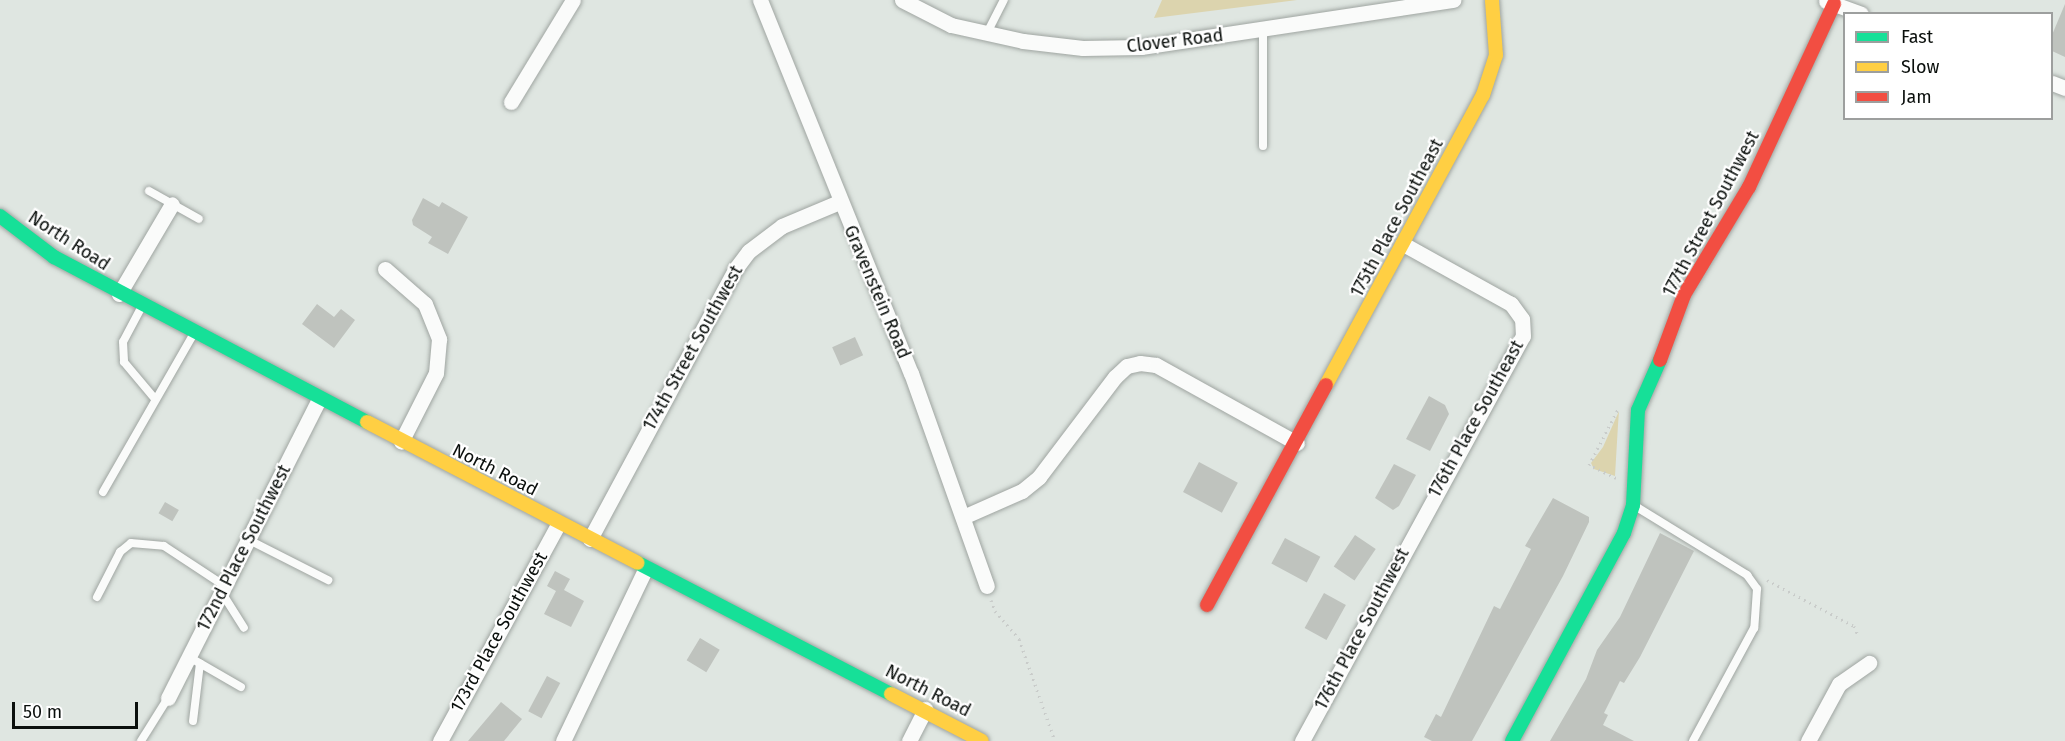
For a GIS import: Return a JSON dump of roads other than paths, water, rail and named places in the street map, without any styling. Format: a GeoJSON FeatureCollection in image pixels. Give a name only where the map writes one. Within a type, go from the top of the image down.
{"type":"FeatureCollection","features":[{"type":"Feature","properties":{"kind":"street"},"geometry":{"type":"LineString","coordinates":[[511,102],[573,0]]}},
{"type":"Feature","properties":{"kind":"street","name":"Gravenstein Road"},"geometry":{"type":"LineString","coordinates":[[760,0],[839,201],[911,373],[987,586]]}},
{"type":"Feature","properties":{"kind":"street","name":"Clover Road"},"geometry":{"type":"LineString","coordinates":[[902,0],[951,25],[1083,48],[1141,47],[1453,0]]}},
{"type":"Feature","properties":{"kind":"street","name":"175th Place Southeast"},"geometry":{"type":"LineString","coordinates":[[1207,605],[1297,443],[1492,75],[1496,55],[1492,0]]}},
{"type":"Feature","properties":{"kind":"street"},"geometry":{"type":"LineString","coordinates":[[1829,2],[1856,12]]}},
{"type":"Feature","properties":{"kind":"street","name":"177th Street Southwest"},"geometry":{"type":"LineString","coordinates":[[1512,741],[1624,534],[1633,505],[1638,410],[1670,338],[1684,295],[1749,187],[1829,2]]}},
{"type":"Feature","properties":{"kind":"street","name":"174th Street Southwest"},"geometry":{"type":"LineString","coordinates":[[590,538],[736,268],[749,251],[782,226],[839,201]]}},
{"type":"Feature","properties":{"kind":"street"},"geometry":{"type":"LineString","coordinates":[[119,294],[172,204]]}},
{"type":"Feature","properties":{"kind":"street","name":"North Road"},"geometry":{"type":"LineString","coordinates":[[0,216],[54,257],[119,294],[982,741]]}},
{"type":"Feature","properties":{"kind":"street","name":"176th Place Southeast"},"geometry":{"type":"LineString","coordinates":[[1403,244],[1511,304],[1522,319],[1519,349],[1470,429],[1422,518]]}},
{"type":"Feature","properties":{"kind":"street"},"geometry":{"type":"LineString","coordinates":[[385,270],[425,304],[440,339],[436,373],[401,442]]}},
{"type":"Feature","properties":{"kind":"street"},"geometry":{"type":"LineString","coordinates":[[963,517],[1022,491],[1039,477],[1127,366],[1140,363],[1156,365],[1297,443]]}},
{"type":"Feature","properties":{"kind":"street","name":"172nd Place Southwest"},"geometry":{"type":"LineString","coordinates":[[168,698],[194,660],[223,590],[319,399]]}},
{"type":"Feature","properties":{"kind":"street","name":"176th Place Southwest"},"geometry":{"type":"LineString","coordinates":[[1302,741],[1422,518]]}},
{"type":"Feature","properties":{"kind":"street","name":"173rd Place Southwest"},"geometry":{"type":"LineString","coordinates":[[440,741],[559,523]]}},
{"type":"Feature","properties":{"kind":"street"},"geometry":{"type":"LineString","coordinates":[[563,741],[646,568]]}},
{"type":"Feature","properties":{"kind":"street"},"geometry":{"type":"LineString","coordinates":[[1808,741],[1839,684],[1869,663]]}},
{"type":"Feature","properties":{"kind":"street"},"geometry":{"type":"LineString","coordinates":[[909,741],[925,710]]}},
{"type":"Feature","properties":{"kind":"lane"},"geometry":{"type":"LineString","coordinates":[[987,33],[1004,0]]}},
{"type":"Feature","properties":{"kind":"lane"},"geometry":{"type":"LineString","coordinates":[[1263,29],[1263,146]]}},
{"type":"Feature","properties":{"kind":"lane"},"geometry":{"type":"LineString","coordinates":[[149,191],[199,219]]}},
{"type":"Feature","properties":{"kind":"lane"},"geometry":{"type":"LineString","coordinates":[[142,306],[123,342],[124,362],[156,399]]}},
{"type":"Feature","properties":{"kind":"lane"},"geometry":{"type":"LineString","coordinates":[[103,492],[194,334]]}},
{"type":"Feature","properties":{"kind":"lane"},"geometry":{"type":"LineString","coordinates":[[1633,505],[1747,575],[1757,589],[1754,628],[1693,741]]}},
{"type":"Feature","properties":{"kind":"lane"},"geometry":{"type":"LineString","coordinates":[[249,540],[328,580]]}},
{"type":"Feature","properties":{"kind":"lane"},"geometry":{"type":"LineString","coordinates":[[97,597],[120,552],[131,543],[164,546],[223,590],[244,628]]}},
{"type":"Feature","properties":{"kind":"lane"},"geometry":{"type":"LineString","coordinates":[[194,721],[194,660],[241,687]]}},
{"type":"Feature","properties":{"kind":"lane"},"geometry":{"type":"LineString","coordinates":[[142,740],[168,698]]}}]}
